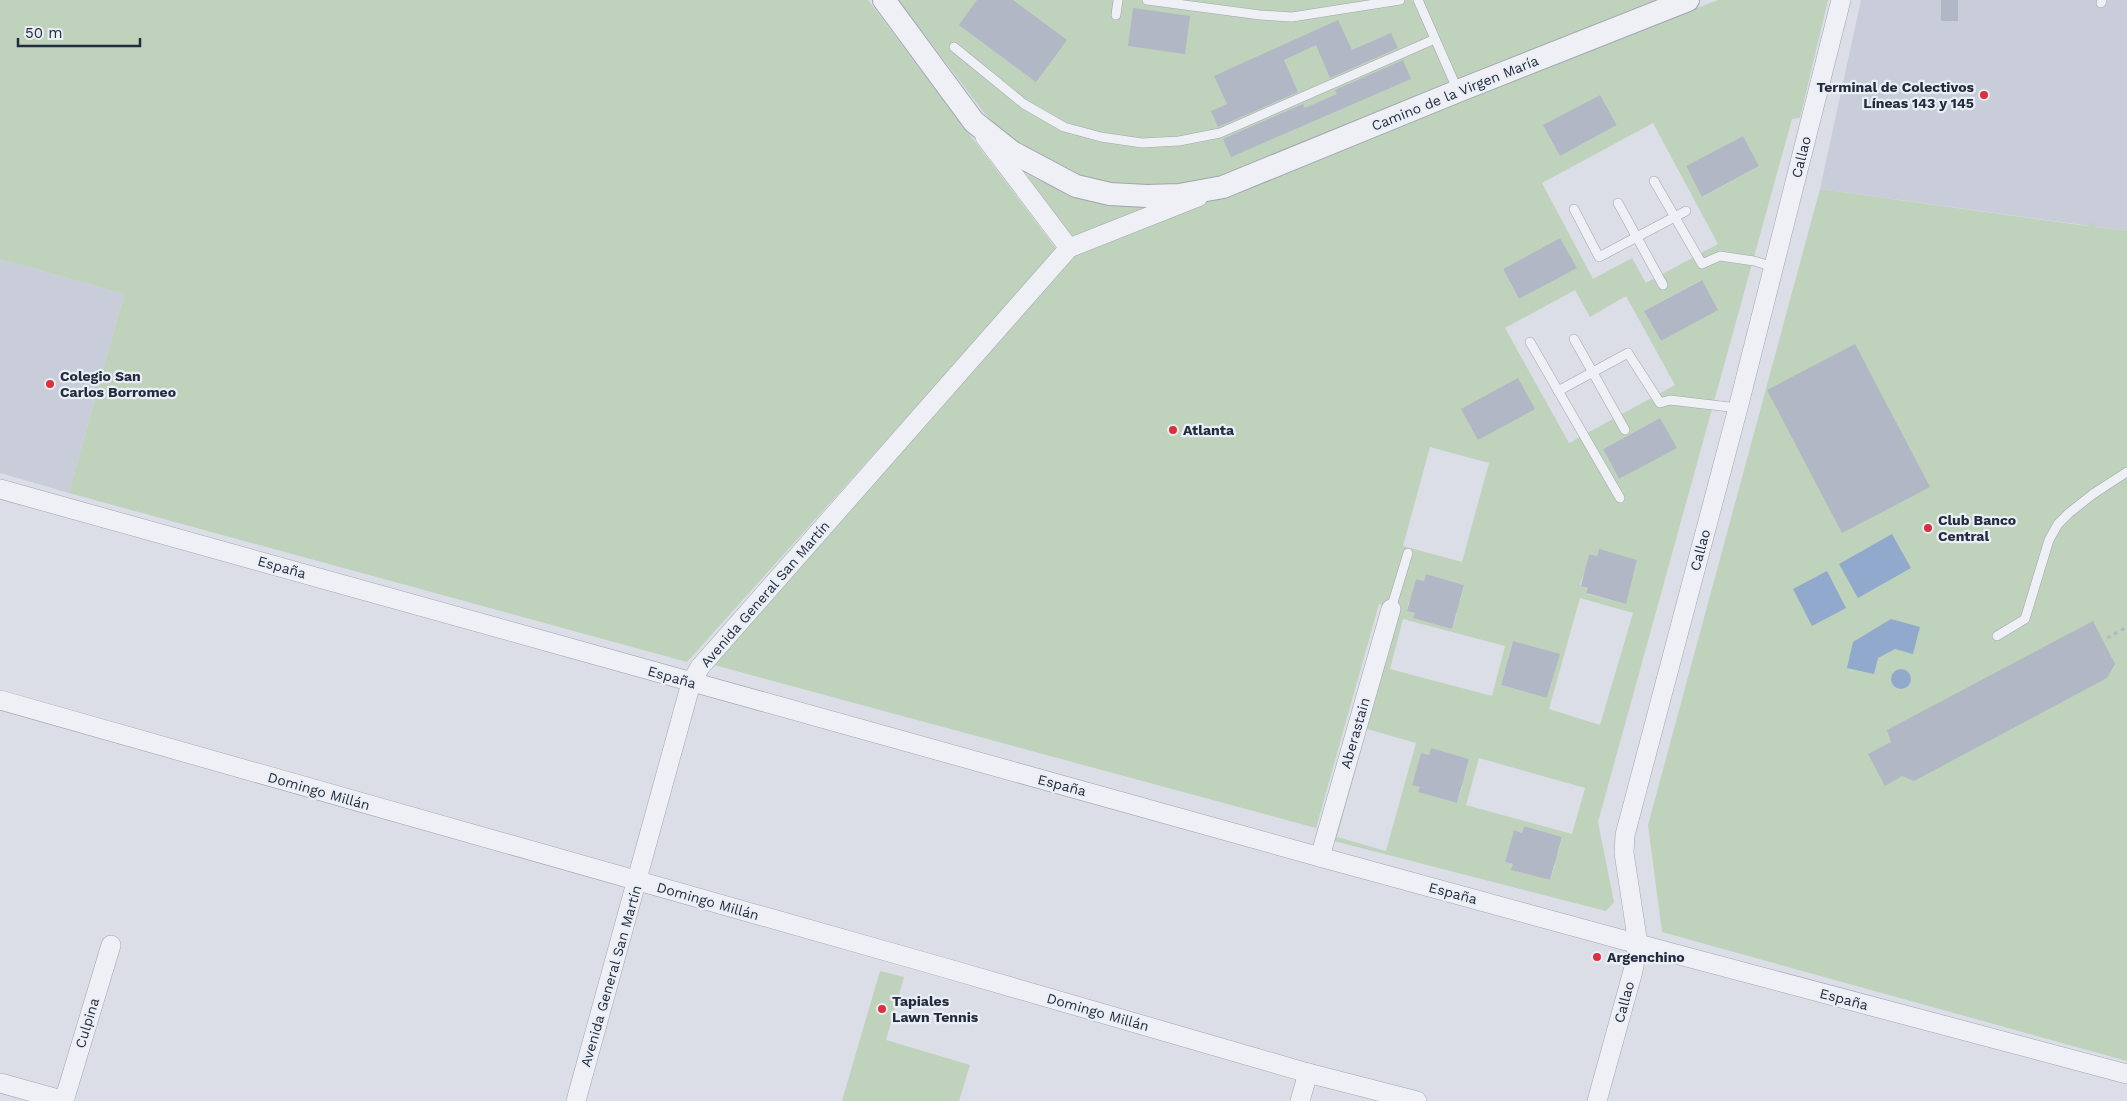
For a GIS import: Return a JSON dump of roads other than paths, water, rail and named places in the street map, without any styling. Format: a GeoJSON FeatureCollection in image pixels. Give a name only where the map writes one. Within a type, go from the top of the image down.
{"type":"FeatureCollection","features":[{"type":"Feature","properties":{"kind":"street","name":"Camino de la Virgen María"},"geometry":{"type":"LineString","coordinates":[[884,0],[1069,248],[1688,0]]}},
{"type":"Feature","properties":{"kind":"street","name":"Callao"},"geometry":{"type":"LineString","coordinates":[[1597,1101],[1633,971],[1638,944],[1624,853],[1625,835],[1738,408],[1841,0]]}},
{"type":"Feature","properties":{"kind":"street","name":"Camino de la Virgen María"},"geometry":{"type":"LineString","coordinates":[[974,122],[1012,152],[1076,186],[1110,194],[1146,196],[1179,195],[1223,187]]}},
{"type":"Feature","properties":{"kind":"street","name":"Avenida General San Martín"},"geometry":{"type":"LineString","coordinates":[[576,1101],[691,683],[700,667],[1069,248]]}},
{"type":"Feature","properties":{"kind":"street","name":"España"},"geometry":{"type":"LineString","coordinates":[[0,489],[1320,857],[2127,1074]]}},
{"type":"Feature","properties":{"kind":"street","name":"Aberastain"},"geometry":{"type":"LineString","coordinates":[[1320,857],[1391,609]]}},
{"type":"Feature","properties":{"kind":"street","name":"Domingo Millán"},"geometry":{"type":"LineString","coordinates":[[0,700],[1308,1073],[1417,1101]]}},
{"type":"Feature","properties":{"kind":"street","name":"Culpina"},"geometry":{"type":"LineString","coordinates":[[64,1101],[111,945]]}},
{"type":"Feature","properties":{"kind":"street"},"geometry":{"type":"LineString","coordinates":[[1300,1101],[1308,1073]]}},
{"type":"Feature","properties":{"kind":"street"},"geometry":{"type":"LineString","coordinates":[[0,1083],[64,1101]]}},
{"type":"Feature","properties":{"kind":"lane"},"geometry":{"type":"LineString","coordinates":[[1116,15],[1118,0]]}},
{"type":"Feature","properties":{"kind":"lane"},"geometry":{"type":"LineString","coordinates":[[1147,0],[1260,15],[1292,16],[1400,0]]}},
{"type":"Feature","properties":{"kind":"lane"},"geometry":{"type":"LineString","coordinates":[[1418,0],[1458,91]]}},
{"type":"Feature","properties":{"kind":"lane"},"geometry":{"type":"LineString","coordinates":[[954,47],[1024,104],[1064,127],[1101,137],[1142,143],[1179,141],[1220,133],[1435,39]]}},
{"type":"Feature","properties":{"kind":"lane"},"geometry":{"type":"LineString","coordinates":[[1654,181],[1702,264],[1720,256],[1754,261],[1774,267]]}},
{"type":"Feature","properties":{"kind":"lane"},"geometry":{"type":"LineString","coordinates":[[1618,203],[1638,236],[1663,285]]}},
{"type":"Feature","properties":{"kind":"lane"},"geometry":{"type":"LineString","coordinates":[[1574,209],[1599,257],[1686,211]]}},
{"type":"Feature","properties":{"kind":"lane"},"geometry":{"type":"LineString","coordinates":[[1574,339],[1625,430]]}},
{"type":"Feature","properties":{"kind":"lane"},"geometry":{"type":"LineString","coordinates":[[1530,342],[1620,498]]}},
{"type":"Feature","properties":{"kind":"lane"},"geometry":{"type":"LineString","coordinates":[[1558,391],[1628,353],[1660,403],[1670,400],[1738,408]]}},
{"type":"Feature","properties":{"kind":"lane"},"geometry":{"type":"LineString","coordinates":[[1997,636],[2025,619],[2049,540],[2058,524],[2093,494],[2127,472]]}},
{"type":"Feature","properties":{"kind":"lane"},"geometry":{"type":"LineString","coordinates":[[1391,609],[1408,553]]}},
{"type":"Feature","properties":{"kind":"water"},"geometry":{"type":"Polygon","coordinates":[[[1892,534],[1911,568],[1858,598],[1839,564],[1892,534]]]}},
{"type":"Feature","properties":{"kind":"water"},"geometry":{"type":"Polygon","coordinates":[[[1827,571],[1846,608],[1812,626],[1793,589],[1827,571]]]}},
{"type":"Feature","properties":{"kind":"water"},"geometry":{"type":"Polygon","coordinates":[[[1891,619],[1920,627],[1913,654],[1895,649],[1878,658],[1874,674],[1847,668],[1853,642],[1891,619]]]}},
{"type":"Feature","properties":{"kind":"water"},"geometry":{"type":"Polygon","coordinates":[[[1901,669],[1908,672],[1911,679],[1908,686],[1901,689],[1894,686],[1891,679],[1894,672],[1901,669]]]}},
{"type":"Feature","properties":{"kind":"place","name":"Terminal de Colectivos Líneas 143 y 145"},"geometry":{"type":"Point","coordinates":[1984,95]}},
{"type":"Feature","properties":{"kind":"place","name":"Colegio San Carlos Borromeo"},"geometry":{"type":"Point","coordinates":[50,384]}},
{"type":"Feature","properties":{"kind":"place","name":"Atlanta"},"geometry":{"type":"Point","coordinates":[1173,430]}},
{"type":"Feature","properties":{"kind":"place","name":"Club Banco Central"},"geometry":{"type":"Point","coordinates":[1928,528]}},
{"type":"Feature","properties":{"kind":"place","name":"Argenchino"},"geometry":{"type":"Point","coordinates":[1597,957]}},
{"type":"Feature","properties":{"kind":"place","name":"Tapiales Lawn Tennis"},"geometry":{"type":"Point","coordinates":[882,1009]}}]}
